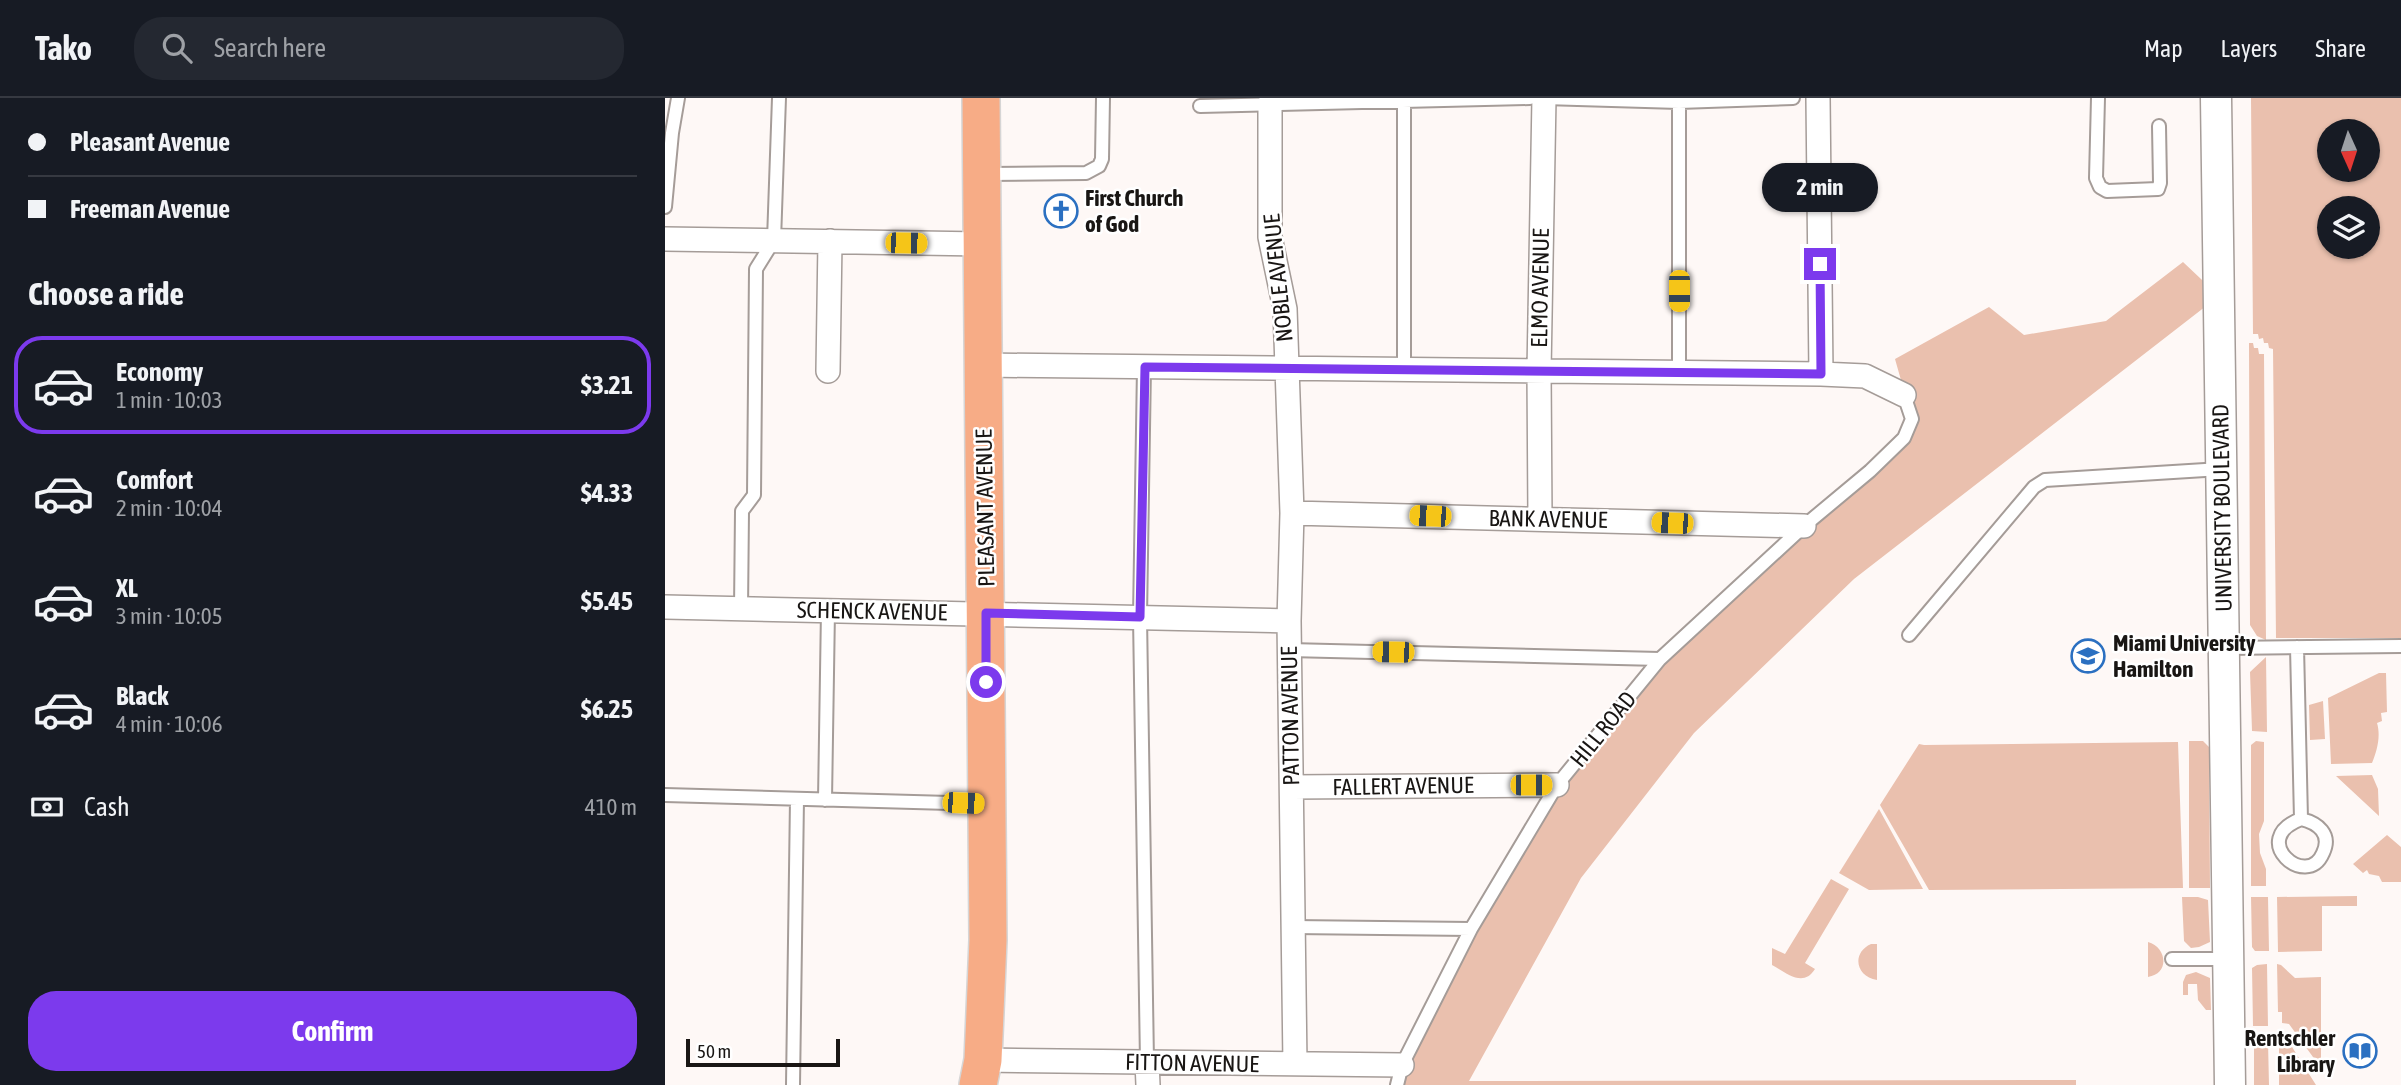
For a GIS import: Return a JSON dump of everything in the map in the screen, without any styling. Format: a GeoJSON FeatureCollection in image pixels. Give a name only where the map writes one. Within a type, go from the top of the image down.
{"type":"FeatureCollection","features":[{"type":"Feature","properties":{"kind":"main road","name":"PLEASANT AVENUE"},"geometry":{"type":"LineString","coordinates":[[980,1072],[988,940],[981,98]]}},
{"type":"Feature","properties":{"kind":"street","name":"ELMO AVENUE"},"geometry":{"type":"LineString","coordinates":[[1540,519],[1539,371],[1544,98]]}},
{"type":"Feature","properties":{"kind":"street"},"geometry":{"type":"LineString","coordinates":[[1818,98],[1821,374]]}},
{"type":"Feature","properties":{"kind":"street","name":"UNIVERSITY BOULEVARD"},"geometry":{"type":"LineString","coordinates":[[2216,98],[2230,1085]]}},
{"type":"Feature","properties":{"kind":"street","name":"NOBLE AVENUE"},"geometry":{"type":"LineString","coordinates":[[1270,103],[1270,237],[1285,309],[1286,368]]}},
{"type":"Feature","properties":{"kind":"street"},"geometry":{"type":"LineString","coordinates":[[665,239],[982,244]]}},
{"type":"Feature","properties":{"kind":"street"},"geometry":{"type":"LineString","coordinates":[[828,371],[830,241]]}},
{"type":"Feature","properties":{"kind":"street"},"geometry":{"type":"LineString","coordinates":[[983,365],[1821,374],[1865,376],[1904,395]]}},
{"type":"Feature","properties":{"kind":"street","name":"PATTON AVENUE"},"geometry":{"type":"LineString","coordinates":[[1286,368],[1292,513],[1289,649],[1295,1064]]}},
{"type":"Feature","properties":{"kind":"street","name":"BANK AVENUE"},"geometry":{"type":"LineString","coordinates":[[1292,513],[1804,526]]}},
{"type":"Feature","properties":{"kind":"street","name":"SCHENCK AVENUE"},"geometry":{"type":"LineString","coordinates":[[665,607],[1289,621]]}},
{"type":"Feature","properties":{"kind":"street","name":"FALLERT AVENUE"},"geometry":{"type":"LineString","coordinates":[[1292,788],[1557,785]]}},
{"type":"Feature","properties":{"kind":"street","name":"FITTON AVENUE"},"geometry":{"type":"LineString","coordinates":[[980,1072],[1148,1074],[1295,1064],[1400,1075]]}},
{"type":"Feature","properties":{"kind":"lane"},"geometry":{"type":"LineString","coordinates":[[665,207],[678,98]]}},
{"type":"Feature","properties":{"kind":"lane"},"geometry":{"type":"LineString","coordinates":[[741,609],[742,511],[754,495],[756,268],[774,240],[779,98]]}},
{"type":"Feature","properties":{"kind":"lane"},"geometry":{"type":"LineString","coordinates":[[982,174],[1086,173],[1093,170],[1102,159],[1103,98]]}},
{"type":"Feature","properties":{"kind":"lane"},"geometry":{"type":"LineString","coordinates":[[1200,106],[1530,98]]}},
{"type":"Feature","properties":{"kind":"lane"},"geometry":{"type":"LineString","coordinates":[[1544,98],[1679,102],[1793,98]]}},
{"type":"Feature","properties":{"kind":"lane"},"geometry":{"type":"LineString","coordinates":[[2098,98],[2096,178],[2100,187],[2107,191],[2158,189],[2159,125]]}},
{"type":"Feature","properties":{"kind":"lane"},"geometry":{"type":"LineString","coordinates":[[1403,101],[1403,369]]}},
{"type":"Feature","properties":{"kind":"lane"},"geometry":{"type":"LineString","coordinates":[[1679,102],[1679,372]]}},
{"type":"Feature","properties":{"kind":"lane"},"geometry":{"type":"LineString","coordinates":[[1145,367],[1140,617],[1148,1074]]}},
{"type":"Feature","properties":{"kind":"lane","name":"HILL ROAD"},"geometry":{"type":"LineString","coordinates":[[1400,1075],[1471,929],[1557,785],[1660,659],[1904,438],[1912,419],[1904,395]]}},
{"type":"Feature","properties":{"kind":"lane"},"geometry":{"type":"LineString","coordinates":[[1909,635],[2033,487],[2045,480],[2221,469]]}},
{"type":"Feature","properties":{"kind":"lane"},"geometry":{"type":"LineString","coordinates":[[825,800],[828,610]]}},
{"type":"Feature","properties":{"kind":"lane"},"geometry":{"type":"LineString","coordinates":[[2224,648],[2401,646]]}},
{"type":"Feature","properties":{"kind":"lane"},"geometry":{"type":"LineString","coordinates":[[2297,647],[2301,819]]}},
{"type":"Feature","properties":{"kind":"lane"},"geometry":{"type":"LineString","coordinates":[[1289,649],[1660,659]]}},
{"type":"Feature","properties":{"kind":"lane"},"geometry":{"type":"LineString","coordinates":[[665,795],[986,804]]}},
{"type":"Feature","properties":{"kind":"lane"},"geometry":{"type":"LineString","coordinates":[[793,1085],[797,799]]}},
{"type":"Feature","properties":{"kind":"lane"},"geometry":{"type":"LineString","coordinates":[[1293,927],[1471,929]]}},
{"type":"Feature","properties":{"kind":"lane"},"geometry":{"type":"LineString","coordinates":[[2172,959],[2228,959]]}},
{"type":"Feature","properties":{"kind":"shaded area"},"geometry":{"type":"Polygon","coordinates":[[[2251,98],[2401,98],[2401,638],[2276,638],[2273,349],[2269,348],[2268,343],[2264,343],[2263,338],[2259,339],[2258,334],[2253,334],[2251,98]]]}},
{"type":"Feature","properties":{"kind":"shaded area"},"geometry":{"type":"Polygon","coordinates":[[[2183,262],[2219,296],[1854,579],[1694,733],[1581,878],[1469,1081],[2076,1080],[2076,1085],[1397,1085],[1402,1065],[1557,785],[1660,659],[1870,471],[1912,419],[1895,359],[1989,307],[2024,335],[2106,321],[2183,262]]]}},
{"type":"Feature","properties":{"kind":"shaded area"},"geometry":{"type":"Polygon","coordinates":[[[2249,343],[2258,348],[2259,354],[2264,354],[2266,640],[2257,636],[2250,625],[2249,343]]]}},
{"type":"Feature","properties":{"kind":"shaded area"},"geometry":{"type":"Polygon","coordinates":[[[2266,657],[2267,732],[2252,731],[2250,672],[2266,657]]]}},
{"type":"Feature","properties":{"kind":"shaded area"},"geometry":{"type":"Polygon","coordinates":[[[2379,673],[2386,673],[2387,712],[2381,713],[2382,721],[2377,723],[2378,743],[2372,763],[2331,764],[2328,698],[2379,673]]]}},
{"type":"Feature","properties":{"kind":"shaded area"},"geometry":{"type":"Polygon","coordinates":[[[2323,701],[2325,739],[2310,740],[2309,705],[2323,701]]]}},
{"type":"Feature","properties":{"kind":"shaded area"},"geometry":{"type":"Polygon","coordinates":[[[2189,741],[2203,741],[2209,747],[2210,888],[2189,888],[2189,741]]]}},
{"type":"Feature","properties":{"kind":"shaded area"},"geometry":{"type":"Polygon","coordinates":[[[2256,741],[2264,742],[2264,821],[2259,834],[2260,853],[2266,869],[2266,886],[2251,886],[2251,745],[2256,741]]]}},
{"type":"Feature","properties":{"kind":"shaded area"},"geometry":{"type":"Polygon","coordinates":[[[2178,742],[2183,888],[1929,890],[1880,805],[1919,744],[2178,742]]]}},
{"type":"Feature","properties":{"kind":"shaded area"},"geometry":{"type":"Polygon","coordinates":[[[2372,775],[2378,789],[2379,816],[2336,776],[2372,775]]]}},
{"type":"Feature","properties":{"kind":"shaded area"},"geometry":{"type":"Polygon","coordinates":[[[1879,809],[1923,889],[1869,890],[1839,873],[1879,809]]]}},
{"type":"Feature","properties":{"kind":"shaded area"},"geometry":{"type":"Polygon","coordinates":[[[2387,835],[2401,847],[2401,882],[2382,882],[2379,876],[2369,874],[2367,870],[2363,873],[2353,864],[2387,835]]]}},
{"type":"Feature","properties":{"kind":"shaded area"},"geometry":{"type":"Polygon","coordinates":[[[1831,879],[1849,889],[1805,963],[1815,969],[1805,978],[1789,975],[1772,965],[1772,948],[1785,954],[1831,879]]]}},
{"type":"Feature","properties":{"kind":"shaded area"},"geometry":{"type":"Polygon","coordinates":[[[2357,896],[2357,906],[2322,906],[2322,951],[2278,952],[2277,897],[2357,896]]]}},
{"type":"Feature","properties":{"kind":"shaded area"},"geometry":{"type":"Polygon","coordinates":[[[2182,897],[2208,900],[2210,942],[2191,948],[2184,941],[2182,897]]]}},
{"type":"Feature","properties":{"kind":"shaded area"},"geometry":{"type":"Polygon","coordinates":[[[2251,897],[2268,897],[2269,951],[2255,951],[2252,947],[2251,897]]]}},
{"type":"Feature","properties":{"kind":"shaded area"},"geometry":{"type":"Polygon","coordinates":[[[2148,942],[2159,949],[2163,966],[2155,975],[2148,977],[2148,942]]]}},
{"type":"Feature","properties":{"kind":"shaded area"},"geometry":{"type":"Polygon","coordinates":[[[1871,944],[1877,944],[1877,980],[1864,974],[1859,964],[1861,953],[1871,944]]]}},
{"type":"Feature","properties":{"kind":"shaded area"},"geometry":{"type":"Polygon","coordinates":[[[2267,964],[2268,1026],[2253,1026],[2252,968],[2267,964]]]}},
{"type":"Feature","properties":{"kind":"shaded area"},"geometry":{"type":"Polygon","coordinates":[[[2277,964],[2295,978],[2321,977],[2321,1068],[2289,1024],[2282,1023],[2282,1012],[2278,1012],[2277,964]]]}},
{"type":"Feature","properties":{"kind":"shaded area"},"geometry":{"type":"Polygon","coordinates":[[[2196,972],[2210,978],[2211,1010],[2206,1010],[2198,1000],[2197,984],[2188,984],[2188,995],[2183,995],[2186,975],[2196,972]]]}},
{"type":"Feature","properties":{"kind":"shaded area"},"geometry":{"type":"Polygon","coordinates":[[[2279,1039],[2287,1039],[2316,1085],[2279,1085],[2279,1039]]]}},
{"type":"Feature","properties":{"kind":"shaded area"},"geometry":{"type":"Polygon","coordinates":[[[2254,1042],[2268,1042],[2269,1085],[2254,1085],[2254,1042]]]}},
{"type":"Feature","properties":{"kind":"place","name":"First Church of God"},"geometry":{"type":"Point","coordinates":[1061,211]}},
{"type":"Feature","properties":{"kind":"place","name":"Miami University Hamilton"},"geometry":{"type":"Point","coordinates":[2088,656]}},
{"type":"Feature","properties":{"kind":"place","name":"Rentschler Library"},"geometry":{"type":"Point","coordinates":[2360,1051]}},
{"type":"Feature","properties":{"kind":"route"},"geometry":{"type":"LineString","coordinates":[[986,682],[986,613],[1140,617],[1145,367],[1821,374],[1820,264]]}}]}
